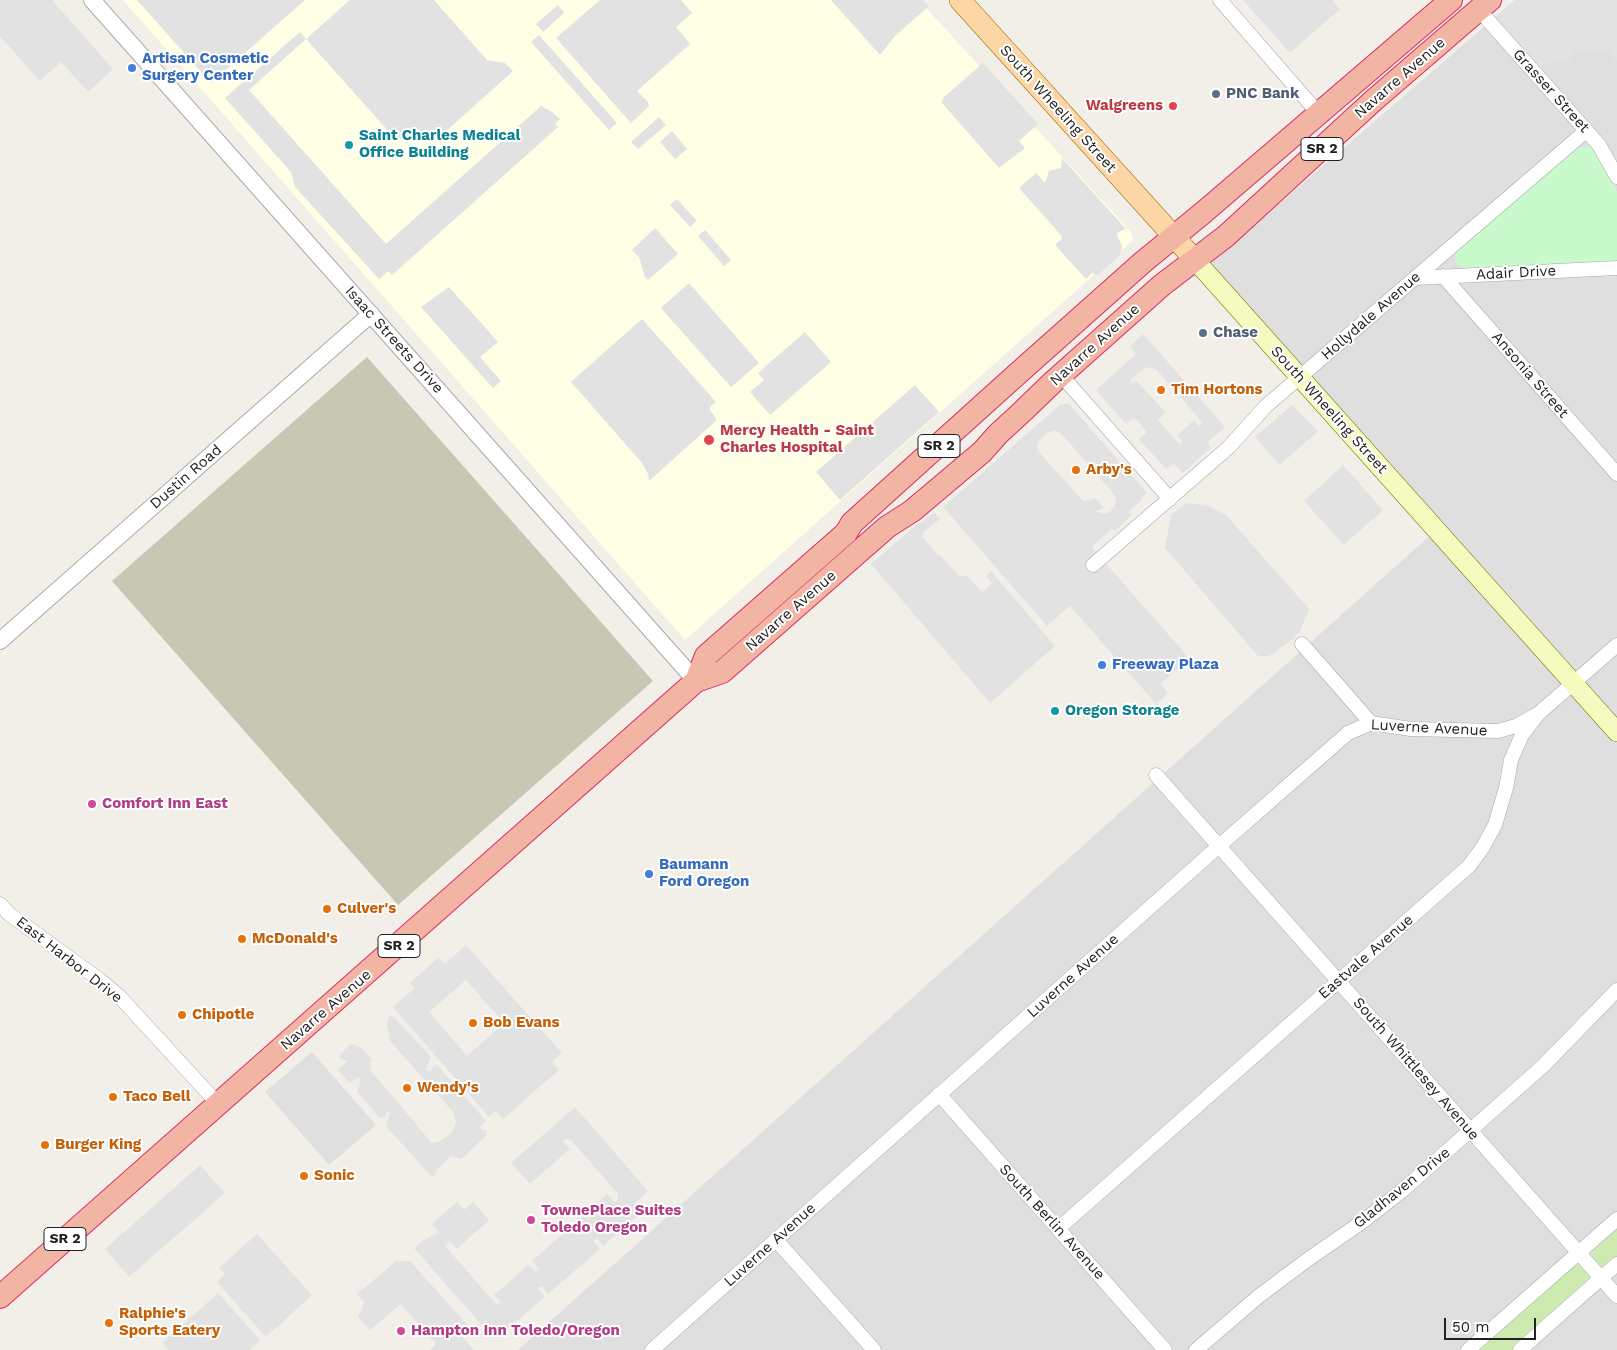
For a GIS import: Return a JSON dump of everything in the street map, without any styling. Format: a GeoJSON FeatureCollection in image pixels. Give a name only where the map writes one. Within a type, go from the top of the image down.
{"type":"FeatureCollection","features":[{"type":"Feature","properties":{"kind":"highway","name":"Navarre Avenue"},"geometry":{"type":"LineString","coordinates":[[696,681],[706,656],[846,534],[852,523],[1143,262],[1451,0]]}},
{"type":"Feature","properties":{"kind":"highway","name":"Navarre Avenue"},"geometry":{"type":"LineString","coordinates":[[0,1297],[696,681],[722,672],[887,527],[912,512],[982,452],[998,434],[1061,375],[1162,285],[1240,224],[1481,4]]}},
{"type":"Feature","properties":{"kind":"highway"},"geometry":{"type":"LineString","coordinates":[[922,503],[913,492],[915,485],[1011,397],[1033,360]]}},
{"type":"Feature","properties":{"kind":"highway"},"geometry":{"type":"LineString","coordinates":[[786,616],[812,581],[846,550],[848,544],[846,534]]}},
{"type":"Feature","properties":{"kind":"main road","name":"South Wheeling Street"},"geometry":{"type":"LineString","coordinates":[[960,0],[1617,732]]}},
{"type":"Feature","properties":{"kind":"street","name":"Isaac Streets Drive"},"geometry":{"type":"LineString","coordinates":[[92,0],[696,681]]}},
{"type":"Feature","properties":{"kind":"street"},"geometry":{"type":"LineString","coordinates":[[1220,0],[1319,114]]}},
{"type":"Feature","properties":{"kind":"street","name":"Grasser Street"},"geometry":{"type":"LineString","coordinates":[[1481,4],[1586,130],[1612,156],[1617,177]]}},
{"type":"Feature","properties":{"kind":"street","name":"Hollydale Avenue"},"geometry":{"type":"LineString","coordinates":[[1093,565],[1229,447],[1255,417],[1300,377],[1586,130]]}},
{"type":"Feature","properties":{"kind":"street","name":"Adair Drive"},"geometry":{"type":"LineString","coordinates":[[1415,278],[1617,268]]}},
{"type":"Feature","properties":{"kind":"street","name":"Ansonia Street"},"geometry":{"type":"LineString","coordinates":[[1443,276],[1617,474]]}},
{"type":"Feature","properties":{"kind":"street","name":"Dustin Road"},"geometry":{"type":"LineString","coordinates":[[0,641],[371,314]]}},
{"type":"Feature","properties":{"kind":"street"},"geometry":{"type":"LineString","coordinates":[[1061,375],[1170,499]]}},
{"type":"Feature","properties":{"kind":"street"},"geometry":{"type":"LineString","coordinates":[[1302,644],[1371,723]]}},
{"type":"Feature","properties":{"kind":"street","name":"Eastvale Avenue"},"geometry":{"type":"LineString","coordinates":[[1058,1230],[1461,873],[1476,857],[1490,836],[1500,813],[1511,760],[1522,736],[1538,714],[1617,645]]}},
{"type":"Feature","properties":{"kind":"street","name":"Luverne Avenue"},"geometry":{"type":"LineString","coordinates":[[652,1350],[1341,738],[1355,729],[1371,723],[1411,729],[1489,732],[1507,729],[1538,714]]}},
{"type":"Feature","properties":{"kind":"street","name":"South Whittlesey Avenue"},"geometry":{"type":"LineString","coordinates":[[1156,775],[1617,1296]]}},
{"type":"Feature","properties":{"kind":"street","name":"East Harbor Drive"},"geometry":{"type":"LineString","coordinates":[[0,904],[10,914],[100,980],[118,996],[218,1105]]}},
{"type":"Feature","properties":{"kind":"street","name":"Gladhaven Drive"},"geometry":{"type":"LineString","coordinates":[[1196,1350],[1259,1296],[1394,1197],[1552,1058],[1617,990]]}},
{"type":"Feature","properties":{"kind":"street","name":"South Berlin Avenue"},"geometry":{"type":"LineString","coordinates":[[939,1094],[1165,1350]]}},
{"type":"Feature","properties":{"kind":"street"},"geometry":{"type":"LineString","coordinates":[[1468,1350],[1617,1218]]}},
{"type":"Feature","properties":{"kind":"street"},"geometry":{"type":"LineString","coordinates":[[776,1240],[874,1350]]}},
{"type":"Feature","properties":{"kind":"street"},"geometry":{"type":"LineString","coordinates":[[1520,1350],[1617,1264]]}},
{"type":"Feature","properties":{"kind":"shaded area"},"geometry":{"type":"Polygon","coordinates":[[[0,0],[52,0],[113,69],[88,92],[61,62],[40,81],[0,36],[0,0]]]}},
{"type":"Feature","properties":{"kind":"shaded area","name":"Mercy Health - Saint Charles Hospital"},"geometry":{"type":"Polygon","coordinates":[[[123,0],[919,0],[1131,232],[1133,240],[685,640],[123,0]]]}},
{"type":"Feature","properties":{"kind":"shaded area"},"geometry":{"type":"Polygon","coordinates":[[[137,0],[305,0],[211,83],[137,0]]]}},
{"type":"Feature","properties":{"kind":"shaded area"},"geometry":{"type":"Polygon","coordinates":[[[350,0],[434,0],[487,60],[505,63],[513,71],[444,133],[429,140],[408,141],[392,135],[306,39],[350,0]]]}},
{"type":"Feature","properties":{"kind":"shaded area"},"geometry":{"type":"Polygon","coordinates":[[[600,0],[681,0],[692,13],[676,27],[690,44],[637,91],[648,102],[649,106],[631,123],[556,38],[600,0]]]}},
{"type":"Feature","properties":{"kind":"shaded area"},"geometry":{"type":"Polygon","coordinates":[[[831,0],[923,0],[929,6],[895,36],[880,55],[831,0]]]}},
{"type":"Feature","properties":{"kind":"shaded area"},"geometry":{"type":"Polygon","coordinates":[[[1243,0],[1332,0],[1340,9],[1290,53],[1243,0]]]}},
{"type":"Feature","properties":{"kind":"shaded area"},"geometry":{"type":"Polygon","coordinates":[[[1515,0],[1617,0],[1617,1350],[518,1350],[1433,533],[1198,274],[1515,0]]]}},
{"type":"Feature","properties":{"kind":"shaded area"},"geometry":{"type":"Polygon","coordinates":[[[1515,0],[1617,0],[1617,60],[1612,60],[1612,50],[1572,52],[1572,62],[1548,63],[1540,68],[1499,20],[1498,14],[1515,0]]]}},
{"type":"Feature","properties":{"kind":"shaded area"},"geometry":{"type":"Polygon","coordinates":[[[558,5],[564,13],[543,32],[536,24],[558,5]]]}},
{"type":"Feature","properties":{"kind":"shaded area"},"geometry":{"type":"Polygon","coordinates":[[[300,32],[306,39],[249,90],[386,244],[541,106],[560,119],[555,124],[558,127],[392,275],[388,271],[379,279],[295,187],[291,172],[225,98],[300,32]]]}},
{"type":"Feature","properties":{"kind":"shaded area"},"geometry":{"type":"Polygon","coordinates":[[[539,35],[617,123],[609,130],[531,42],[539,35]]]}},
{"type":"Feature","properties":{"kind":"shaded area"},"geometry":{"type":"Polygon","coordinates":[[[983,63],[1038,124],[1019,141],[1025,148],[999,168],[942,103],[943,98],[983,63]]]}},
{"type":"Feature","properties":{"kind":"shaded area"},"geometry":{"type":"Polygon","coordinates":[[[659,117],[666,125],[638,149],[631,142],[659,117]]]}},
{"type":"Feature","properties":{"kind":"shaded area"},"geometry":{"type":"Polygon","coordinates":[[[672,131],[687,149],[675,159],[660,142],[672,131]]]}},
{"type":"Feature","properties":{"kind":"shaded area"},"geometry":{"type":"Polygon","coordinates":[[[1062,158],[1126,229],[1118,232],[1117,235],[1122,246],[1120,255],[1098,275],[1092,273],[1086,279],[1055,245],[1062,238],[1061,235],[1019,188],[1036,173],[1045,183],[1049,171],[1061,168],[1062,158]]]}},
{"type":"Feature","properties":{"kind":"shaded area"},"geometry":{"type":"Polygon","coordinates":[[[677,199],[697,221],[690,227],[670,205],[677,199]]]}},
{"type":"Feature","properties":{"kind":"shaded area"},"geometry":{"type":"Polygon","coordinates":[[[655,228],[678,254],[648,280],[645,277],[639,257],[632,250],[655,228]]]}},
{"type":"Feature","properties":{"kind":"shaded area"},"geometry":{"type":"Polygon","coordinates":[[[705,230],[731,260],[724,266],[698,236],[705,230]]]}},
{"type":"Feature","properties":{"kind":"shaded area"},"geometry":{"type":"Polygon","coordinates":[[[689,283],[759,363],[731,387],[661,308],[689,283]]]}},
{"type":"Feature","properties":{"kind":"shaded area"},"geometry":{"type":"Polygon","coordinates":[[[449,287],[498,342],[480,357],[501,381],[493,388],[421,307],[449,287]]]}},
{"type":"Feature","properties":{"kind":"shaded area"},"geometry":{"type":"Polygon","coordinates":[[[642,319],[716,402],[710,407],[710,410],[717,420],[649,481],[648,474],[642,463],[571,382],[642,319]]]}},
{"type":"Feature","properties":{"kind":"shaded area"},"geometry":{"type":"Polygon","coordinates":[[[805,332],[831,362],[770,415],[750,392],[764,380],[758,373],[805,332]]]}},
{"type":"Feature","properties":{"kind":"shaded area"},"geometry":{"type":"Polygon","coordinates":[[[1143,334],[1225,427],[1208,442],[1211,448],[1183,473],[1174,464],[1166,469],[1139,439],[1147,432],[1136,419],[1132,419],[1126,424],[1096,390],[1135,355],[1130,346],[1143,334]],[[1149,367],[1140,371],[1130,383],[1136,380],[1165,412],[1158,420],[1175,440],[1181,444],[1182,441],[1177,435],[1194,420],[1199,426],[1201,421],[1157,370],[1149,367]]]}},
{"type":"Feature","properties":{"kind":"shaded area"},"geometry":{"type":"Polygon","coordinates":[[[367,357],[653,681],[398,905],[112,581],[367,357]]]}},
{"type":"Feature","properties":{"kind":"shaded area"},"geometry":{"type":"Polygon","coordinates":[[[915,385],[939,412],[840,500],[816,472],[915,385]]]}},
{"type":"Feature","properties":{"kind":"shaded area"},"geometry":{"type":"Polygon","coordinates":[[[1061,404],[1069,404],[1147,493],[1129,511],[1132,515],[1116,530],[1112,529],[1092,546],[1189,658],[1160,684],[1168,693],[1156,704],[1070,606],[1047,626],[943,507],[1061,404]],[[1054,430],[1040,439],[1037,446],[1039,452],[1082,500],[1095,498],[1104,508],[1095,511],[1104,514],[1110,512],[1115,505],[1116,497],[1061,433],[1054,430]]]}},
{"type":"Feature","properties":{"kind":"shaded area"},"geometry":{"type":"Polygon","coordinates":[[[1292,405],[1318,431],[1280,465],[1255,437],[1292,405]]]}},
{"type":"Feature","properties":{"kind":"shaded area"},"geometry":{"type":"Polygon","coordinates":[[[1343,465],[1383,510],[1344,545],[1304,501],[1343,465]]]}},
{"type":"Feature","properties":{"kind":"shaded area"},"geometry":{"type":"Polygon","coordinates":[[[1187,503],[1209,506],[1226,515],[1309,609],[1300,631],[1292,640],[1269,656],[1258,656],[1165,548],[1171,515],[1187,503]]]}},
{"type":"Feature","properties":{"kind":"shaded area"},"geometry":{"type":"Polygon","coordinates":[[[935,513],[940,519],[924,532],[923,537],[938,556],[940,555],[959,576],[967,576],[982,592],[992,583],[986,576],[991,571],[1055,646],[990,703],[871,564],[916,525],[935,513]]]}},
{"type":"Feature","properties":{"kind":"shaded area"},"geometry":{"type":"Polygon","coordinates":[[[466,945],[562,1053],[552,1062],[559,1070],[503,1119],[496,1111],[489,1117],[393,1007],[415,988],[410,983],[439,957],[445,964],[466,945]],[[466,980],[429,1012],[467,1056],[504,1023],[466,980]]]}},
{"type":"Feature","properties":{"kind":"shaded area"},"geometry":{"type":"Polygon","coordinates":[[[389,1016],[395,1018],[431,1057],[426,1068],[428,1071],[431,1071],[434,1065],[438,1066],[486,1121],[479,1128],[487,1131],[486,1136],[461,1159],[451,1156],[437,1169],[434,1177],[430,1175],[386,1126],[390,1112],[387,1111],[385,1117],[379,1117],[357,1091],[361,1079],[358,1077],[350,1083],[338,1070],[348,1061],[339,1058],[342,1052],[351,1044],[362,1048],[372,1059],[370,1064],[371,1071],[432,1143],[438,1142],[451,1134],[456,1123],[454,1113],[390,1041],[387,1024],[389,1016]]]}},
{"type":"Feature","properties":{"kind":"shaded area"},"geometry":{"type":"Polygon","coordinates":[[[312,1052],[376,1125],[329,1165],[265,1092],[312,1052]]]}},
{"type":"Feature","properties":{"kind":"shaded area"},"geometry":{"type":"Polygon","coordinates":[[[575,1107],[648,1191],[634,1204],[641,1213],[603,1246],[597,1238],[593,1241],[600,1249],[548,1294],[542,1286],[538,1288],[545,1297],[502,1334],[494,1325],[487,1331],[414,1248],[439,1232],[432,1224],[457,1202],[464,1210],[473,1202],[489,1220],[457,1249],[450,1241],[445,1246],[497,1305],[501,1302],[494,1295],[528,1265],[536,1272],[539,1269],[532,1261],[570,1228],[576,1235],[580,1233],[573,1225],[607,1194],[615,1203],[618,1194],[571,1140],[565,1139],[563,1141],[570,1149],[530,1184],[511,1163],[575,1107]]]}},
{"type":"Feature","properties":{"kind":"shaded area"},"geometry":{"type":"Polygon","coordinates":[[[200,1165],[225,1193],[129,1277],[105,1249],[200,1165]]]}},
{"type":"Feature","properties":{"kind":"shaded area"},"geometry":{"type":"Polygon","coordinates":[[[257,1234],[312,1295],[266,1337],[217,1282],[225,1274],[219,1268],[257,1234]]]}},
{"type":"Feature","properties":{"kind":"shaded area"},"geometry":{"type":"Polygon","coordinates":[[[396,1261],[410,1261],[471,1329],[462,1337],[474,1350],[430,1350],[436,1344],[401,1304],[370,1330],[358,1317],[364,1302],[357,1294],[396,1261]]]}},
{"type":"Feature","properties":{"kind":"shaded area"},"geometry":{"type":"Polygon","coordinates":[[[218,1293],[260,1340],[249,1350],[169,1350],[162,1343],[218,1293]]]}},
{"type":"Feature","properties":{"kind":"green space"},"geometry":{"type":"Polygon","coordinates":[[[1588,146],[1594,149],[1598,155],[1617,192],[1617,261],[1468,268],[1456,263],[1457,251],[1574,149],[1588,146]]]}},
{"type":"Feature","properties":{"kind":"green space"},"geometry":{"type":"Polygon","coordinates":[[[1617,1227],[1617,1258],[1609,1265],[1600,1266],[1592,1258],[1593,1249],[1617,1227]]]}},
{"type":"Feature","properties":{"kind":"green space"},"geometry":{"type":"Polygon","coordinates":[[[1580,1265],[1588,1272],[1589,1282],[1587,1285],[1513,1350],[1477,1350],[1572,1267],[1580,1265]]]}},
{"type":"Feature","properties":{"kind":"place","name":"Artisan Cosmetic Surgery Center"},"geometry":{"type":"Point","coordinates":[132,68]}},
{"type":"Feature","properties":{"kind":"place","name":"PNC Bank"},"geometry":{"type":"Point","coordinates":[1216,94]}},
{"type":"Feature","properties":{"kind":"place","name":"Walgreens"},"geometry":{"type":"Point","coordinates":[1173,106]}},
{"type":"Feature","properties":{"kind":"place","name":"Saint Charles Medical Office Building"},"geometry":{"type":"Point","coordinates":[349,145]}},
{"type":"Feature","properties":{"kind":"place","name":"Chase"},"geometry":{"type":"Point","coordinates":[1203,333]}},
{"type":"Feature","properties":{"kind":"place","name":"Tim Hortons"},"geometry":{"type":"Point","coordinates":[1161,390]}},
{"type":"Feature","properties":{"kind":"place","name":"Mercy Health - Saint Charles Hospital"},"geometry":{"type":"Point","coordinates":[709,440]}},
{"type":"Feature","properties":{"kind":"place","name":"Arby's"},"geometry":{"type":"Point","coordinates":[1076,470]}},
{"type":"Feature","properties":{"kind":"place","name":"Freeway Plaza"},"geometry":{"type":"Point","coordinates":[1102,665]}},
{"type":"Feature","properties":{"kind":"place","name":"Oregon Storage"},"geometry":{"type":"Point","coordinates":[1055,711]}},
{"type":"Feature","properties":{"kind":"place","name":"Comfort Inn East"},"geometry":{"type":"Point","coordinates":[92,804]}},
{"type":"Feature","properties":{"kind":"place","name":"Baumann Ford Oregon"},"geometry":{"type":"Point","coordinates":[649,874]}},
{"type":"Feature","properties":{"kind":"place","name":"Culver's"},"geometry":{"type":"Point","coordinates":[327,909]}},
{"type":"Feature","properties":{"kind":"place","name":"McDonald's"},"geometry":{"type":"Point","coordinates":[242,939]}},
{"type":"Feature","properties":{"kind":"place","name":"Chipotle"},"geometry":{"type":"Point","coordinates":[182,1015]}},
{"type":"Feature","properties":{"kind":"place","name":"Bob Evans"},"geometry":{"type":"Point","coordinates":[473,1023]}},
{"type":"Feature","properties":{"kind":"place","name":"Wendy's"},"geometry":{"type":"Point","coordinates":[407,1088]}},
{"type":"Feature","properties":{"kind":"place","name":"Taco Bell"},"geometry":{"type":"Point","coordinates":[113,1097]}},
{"type":"Feature","properties":{"kind":"place","name":"Burger King"},"geometry":{"type":"Point","coordinates":[45,1145]}},
{"type":"Feature","properties":{"kind":"place","name":"Sonic"},"geometry":{"type":"Point","coordinates":[304,1176]}},
{"type":"Feature","properties":{"kind":"place","name":"TownePlace Suites Toledo Oregon"},"geometry":{"type":"Point","coordinates":[531,1220]}},
{"type":"Feature","properties":{"kind":"place","name":"Ralphie's Sports Eatery"},"geometry":{"type":"Point","coordinates":[109,1323]}},
{"type":"Feature","properties":{"kind":"place","name":"Hampton Inn Toledo/Oregon"},"geometry":{"type":"Point","coordinates":[401,1331]}}]}
